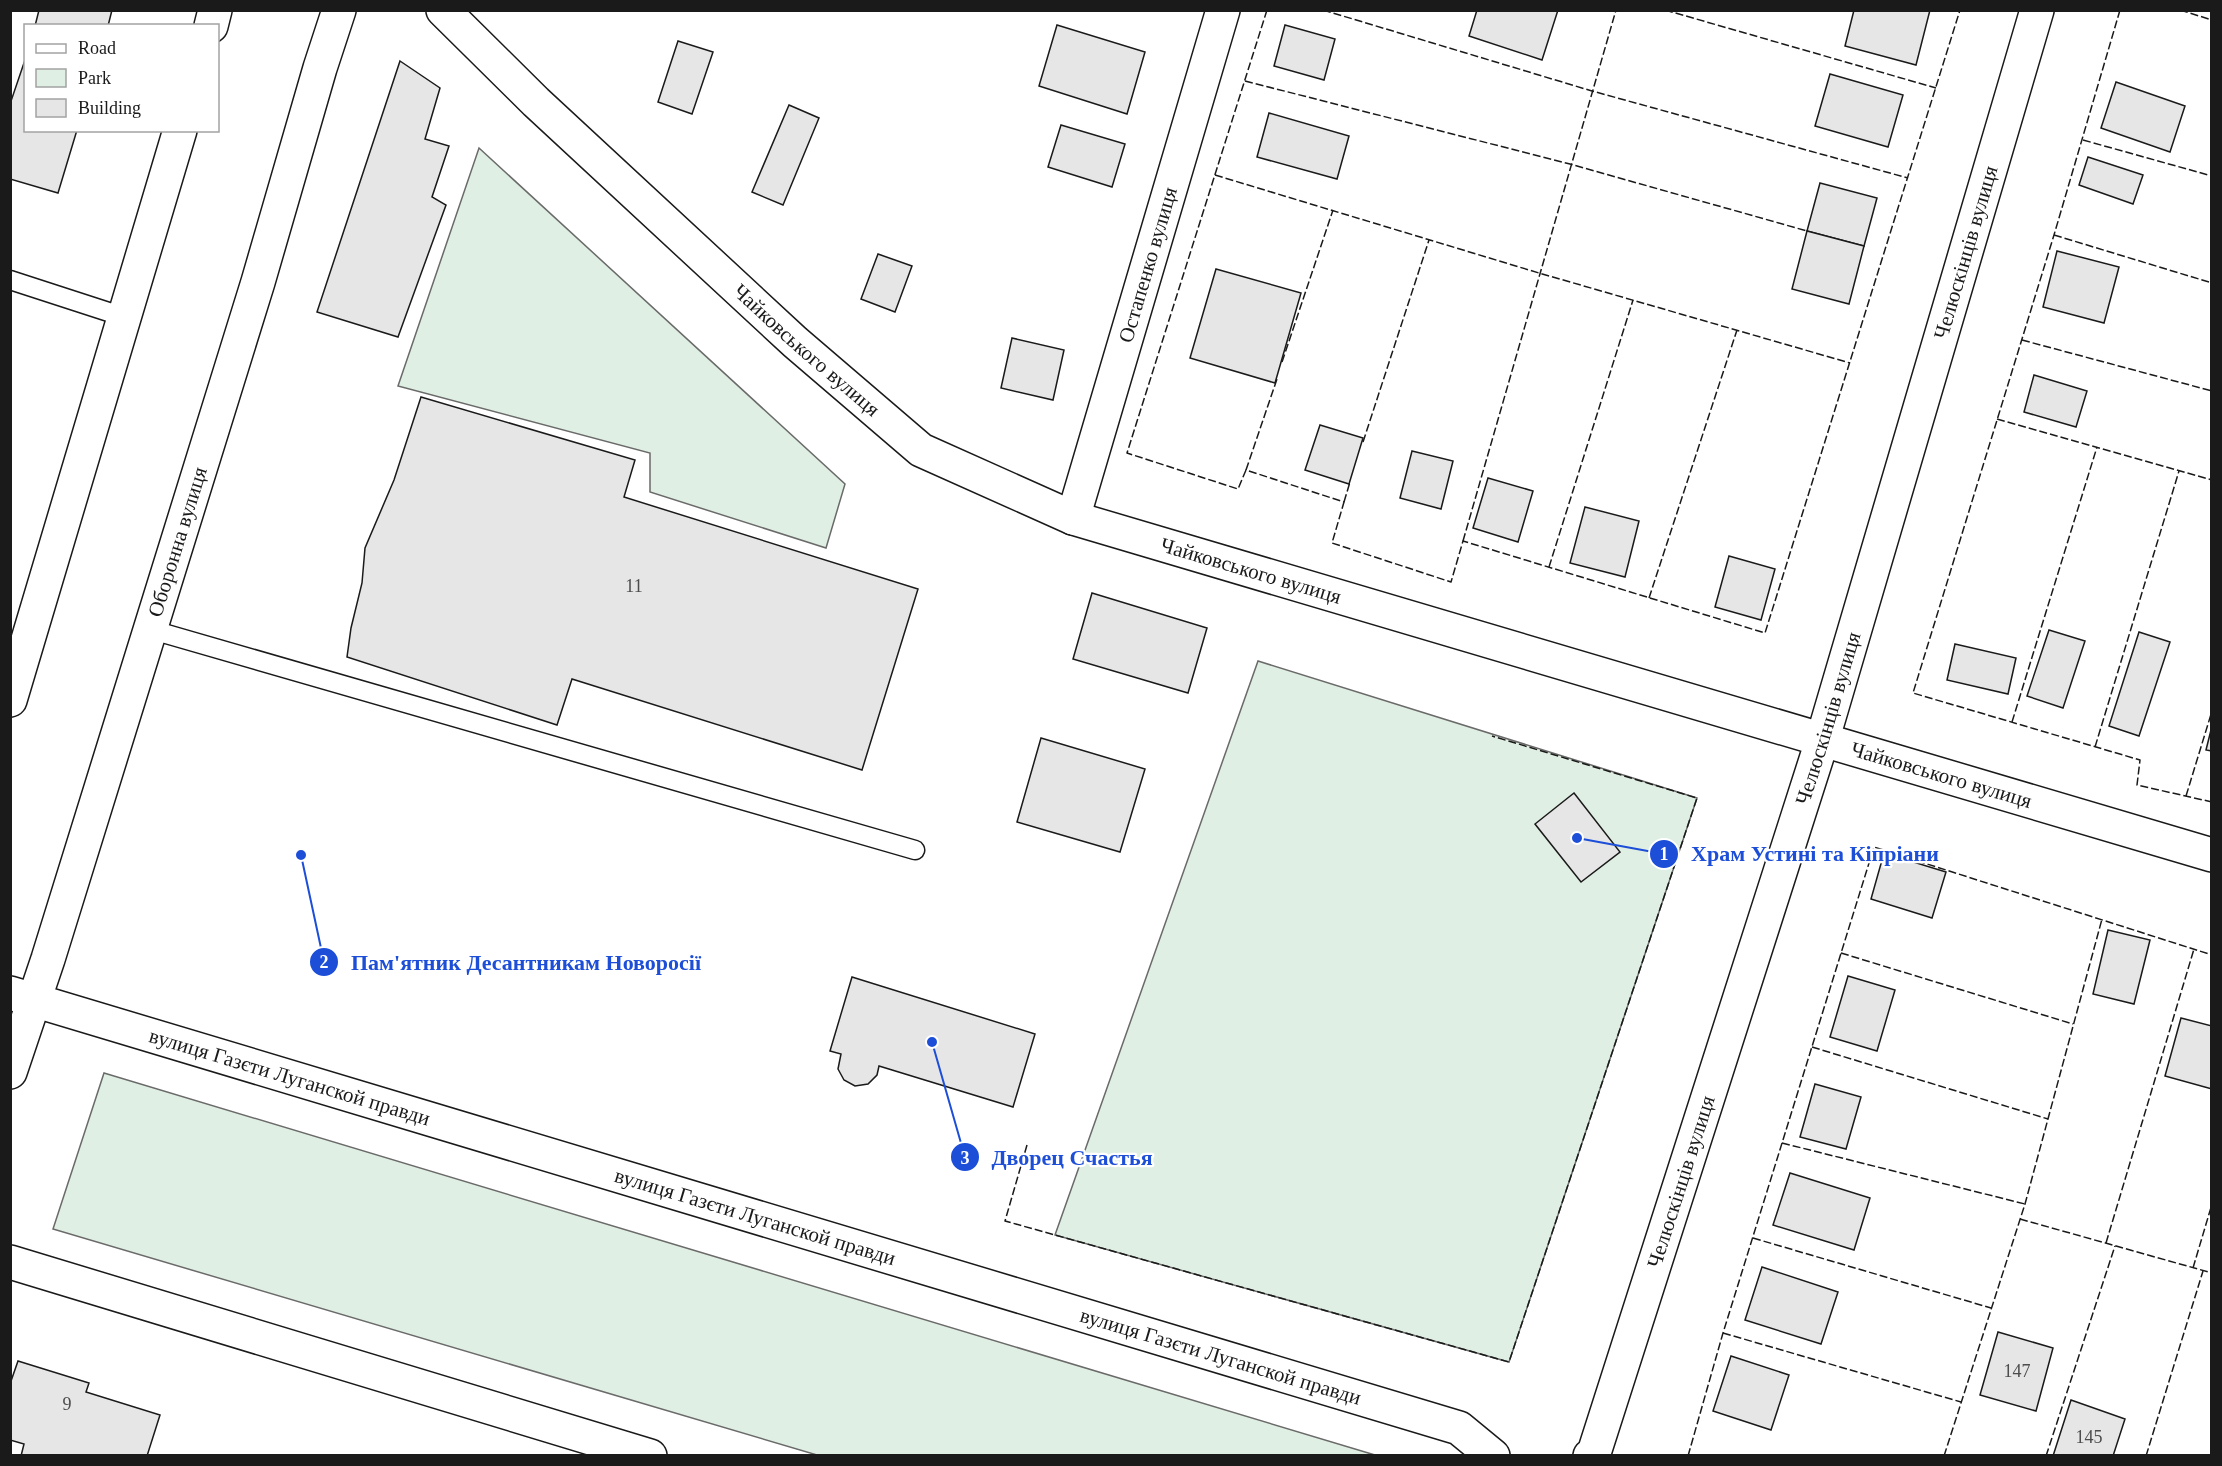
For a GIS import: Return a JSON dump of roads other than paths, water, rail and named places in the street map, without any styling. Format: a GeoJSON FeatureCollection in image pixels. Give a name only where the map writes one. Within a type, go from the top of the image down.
{"type":"FeatureCollection","features":[{"type":"Feature","properties":{"kind":"street","name":"Оборонна вулиця"},"geometry":{"type":"LineString","coordinates":[[10,1072],[22,997],[51,948],[258,282],[339,10]]}},
{"type":"Feature","properties":{"kind":"street","name":"Чайковського вулиця"},"geometry":{"type":"LineString","coordinates":[[443,10],[536,102],[795,342],[921,450],[1073,518],[2211,855]]}},
{"type":"Feature","properties":{"kind":"street","name":"Остапенко вулиця"},"geometry":{"type":"LineString","coordinates":[[1073,518],[1223,10]]}},
{"type":"Feature","properties":{"kind":"street","name":"Челюскінців вулиця"},"geometry":{"type":"LineString","coordinates":[[1590,1455],[1594,1453],[1822,741],[2037,10]]}},
{"type":"Feature","properties":{"kind":"street"},"geometry":{"type":"LineString","coordinates":[[10,700],[179,132]]}},
{"type":"Feature","properties":{"kind":"street","name":"вулиця Газєти Луганской правди"},"geometry":{"type":"LineString","coordinates":[[22,997],[1459,1428],[1493,1455]]}},
{"type":"Feature","properties":{"kind":"street"},"geometry":{"type":"LineString","coordinates":[[10,1262],[630,1453]]}},
{"type":"Feature","properties":{"kind":"lane"},"geometry":{"type":"LineString","coordinates":[[10,280],[124,317]]}},
{"type":"Feature","properties":{"kind":"lane"},"geometry":{"type":"LineString","coordinates":[[149,629],[915,850]]}},
{"type":"Feature","properties":{"kind":"place","name":"Храм Устині та Кіпріани"},"geometry":{"type":"Point","coordinates":[1577,838]}},
{"type":"Feature","properties":{"kind":"place","name":"Пам'ятник Десантникам Новоросії"},"geometry":{"type":"Point","coordinates":[301,855]}},
{"type":"Feature","properties":{"kind":"place","name":"Дворец Счастья"},"geometry":{"type":"Point","coordinates":[932,1042]}}]}
